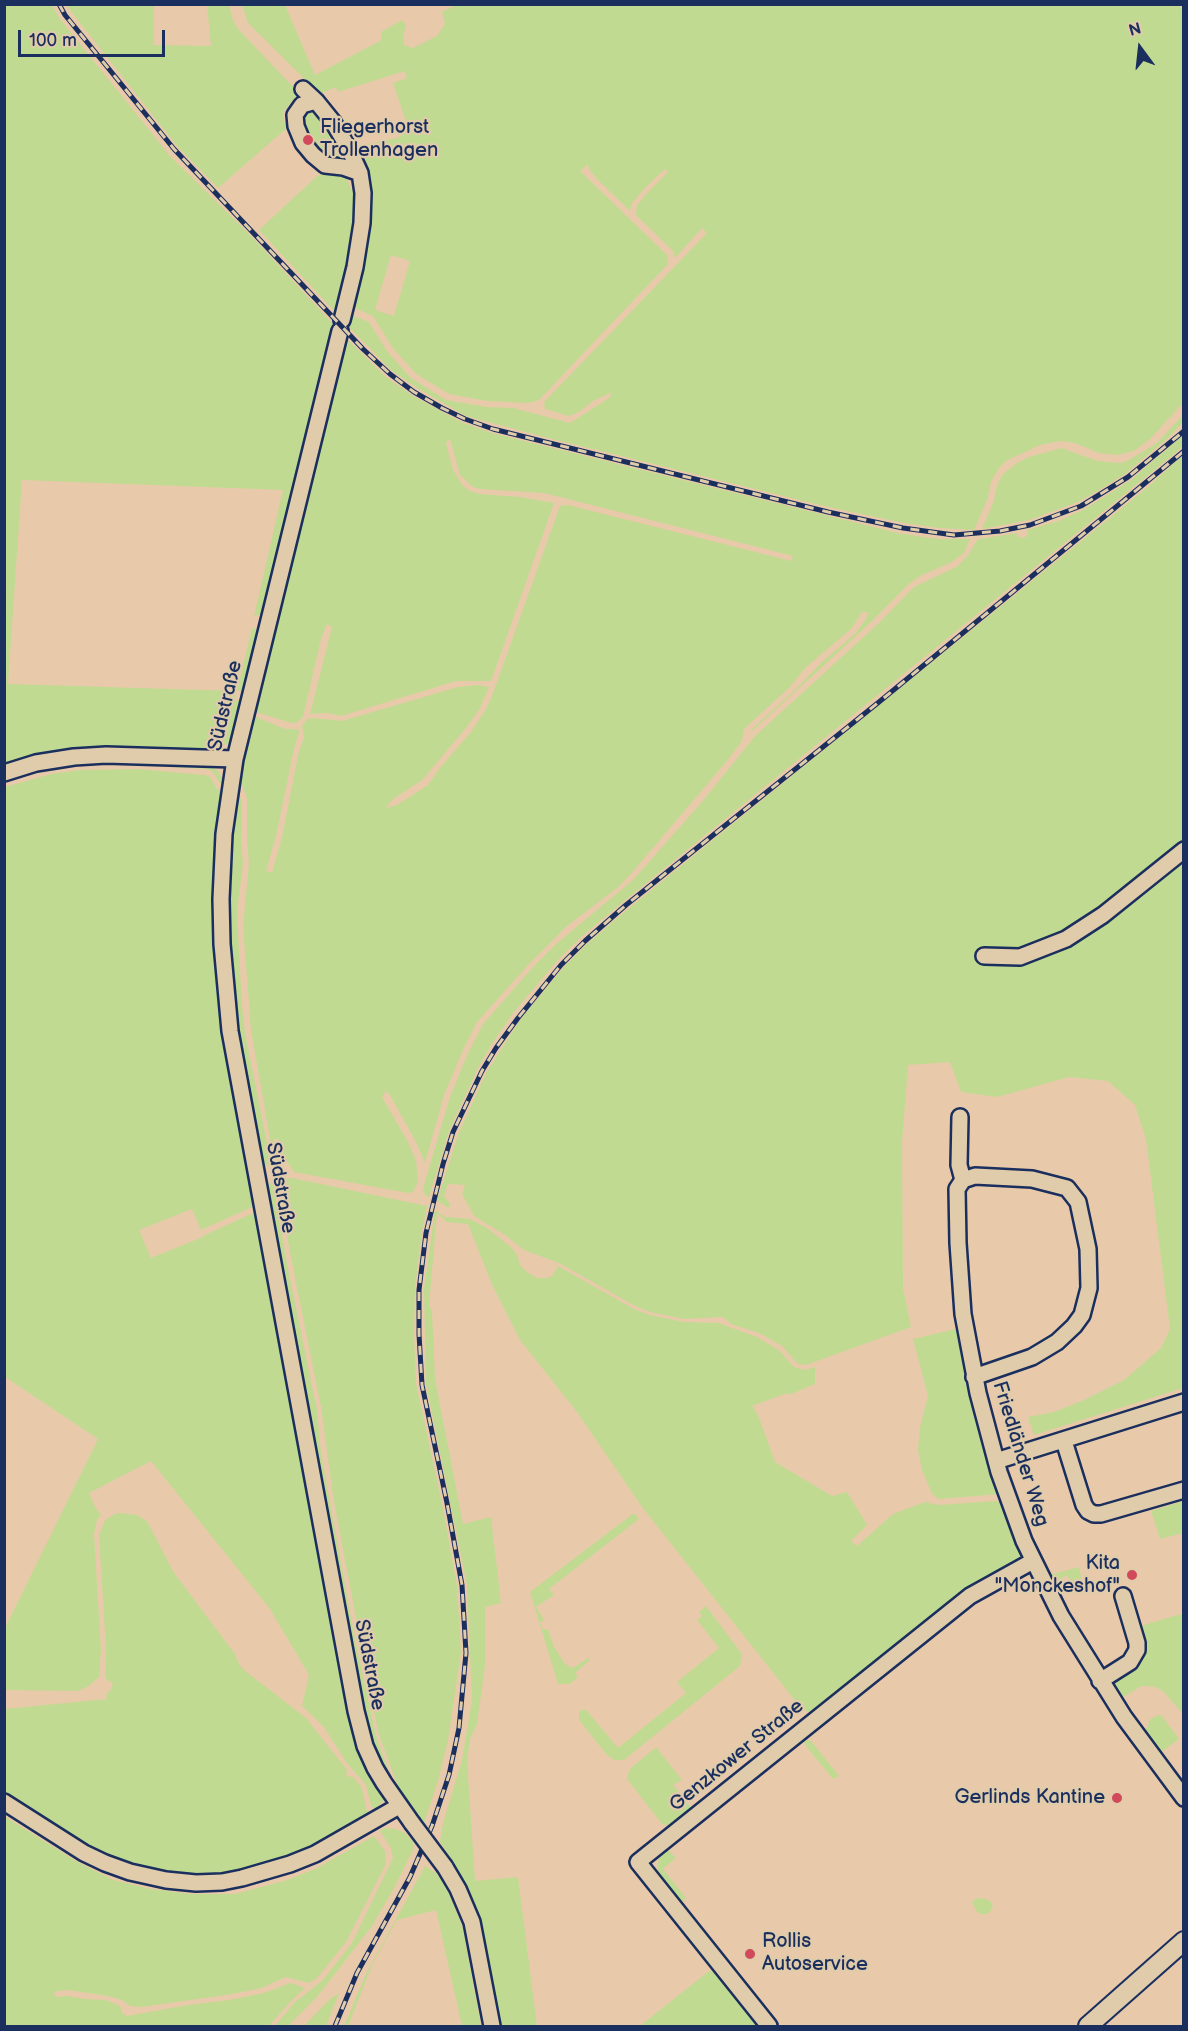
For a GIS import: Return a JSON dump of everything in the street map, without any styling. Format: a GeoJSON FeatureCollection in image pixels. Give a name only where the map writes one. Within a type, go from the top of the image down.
{"type":"FeatureCollection","features":[{"type":"Feature","properties":{"kind":"main road"},"geometry":{"type":"LineString","coordinates":[[1088,2026],[1184,1941]]}},
{"type":"Feature","properties":{"kind":"street","name":"Südstraße"},"geometry":{"type":"LineString","coordinates":[[303,89],[333,122],[360,173],[363,193],[362,223],[355,267],[341,326],[234,759],[224,834],[220,899],[224,974],[230,1031],[356,1711],[365,1746],[375,1768],[458,1889],[478,1948],[492,2026]]}},
{"type":"Feature","properties":{"kind":"street"},"geometry":{"type":"LineString","coordinates":[[316,101],[302,105],[296,114],[296,126],[303,143],[325,165],[344,167],[360,173]]}},
{"type":"Feature","properties":{"kind":"street"},"geometry":{"type":"LineString","coordinates":[[4,773],[36,763],[106,755],[234,759]]}},
{"type":"Feature","properties":{"kind":"street"},"geometry":{"type":"LineString","coordinates":[[984,956],[1020,957],[1066,939],[1103,915],[1184,850]]}},
{"type":"Feature","properties":{"kind":"street","name":"Friedländer Weg"},"geometry":{"type":"LineString","coordinates":[[960,1117],[959,1166],[963,1180],[957,1189],[963,1314],[974,1377],[996,1461],[1033,1561],[1061,1616],[1124,1718],[1184,1798]]}},
{"type":"Feature","properties":{"kind":"street"},"geometry":{"type":"LineString","coordinates":[[963,1180],[975,1176],[1032,1179],[1067,1188],[1078,1202],[1088,1249],[1089,1288],[1082,1315],[1066,1335],[1045,1351],[974,1377]]}},
{"type":"Feature","properties":{"kind":"street"},"geometry":{"type":"LineString","coordinates":[[996,1461],[1184,1402]]}},
{"type":"Feature","properties":{"kind":"street"},"geometry":{"type":"LineString","coordinates":[[1064,1441],[1084,1505],[1094,1514],[1101,1514],[1184,1490]]}},
{"type":"Feature","properties":{"kind":"street","name":"Genzkower Straße"},"geometry":{"type":"LineString","coordinates":[[769,2026],[638,1862],[970,1596],[1033,1561]]}},
{"type":"Feature","properties":{"kind":"street"},"geometry":{"type":"LineString","coordinates":[[1100,1681],[1130,1662],[1137,1650],[1123,1596]]}},
{"type":"Feature","properties":{"kind":"street"},"geometry":{"type":"LineString","coordinates":[[4,1802],[84,1853],[105,1863],[130,1872],[166,1880],[196,1883],[222,1882],[242,1878],[290,1864],[315,1854],[399,1806]]}},
{"type":"Feature","properties":{"kind":"green space"},"geometry":{"type":"Polygon","coordinates":[[[5,5],[52,5],[60,19],[169,155],[251,236],[335,326],[264,614],[254,616],[283,490],[22,480],[8,684],[237,691],[234,700],[242,701],[235,732],[231,741],[218,750],[5,767],[5,5]]]}},
{"type":"Feature","properties":{"kind":"green space"},"geometry":{"type":"Polygon","coordinates":[[[66,5],[154,5],[154,45],[211,46],[207,5],[229,5],[238,29],[299,93],[283,112],[284,122],[288,127],[218,188],[177,146],[66,5]]]}},
{"type":"Feature","properties":{"kind":"green space"},"geometry":{"type":"Polygon","coordinates":[[[242,5],[285,5],[315,75],[382,40],[381,32],[402,20],[406,26],[403,35],[404,45],[413,48],[437,36],[445,24],[442,12],[456,5],[1179,5],[1184,13],[1183,403],[1150,439],[1134,451],[1117,455],[1099,453],[1075,443],[1060,441],[1040,445],[1006,461],[991,482],[987,500],[974,530],[938,528],[899,522],[828,507],[466,416],[391,370],[349,327],[351,317],[369,322],[387,351],[411,378],[446,400],[487,407],[513,408],[570,423],[609,398],[612,392],[569,416],[545,409],[544,402],[707,233],[702,228],[675,258],[673,251],[636,215],[637,205],[668,172],[665,169],[645,188],[632,203],[630,211],[596,178],[588,164],[580,171],[667,255],[668,264],[539,400],[529,403],[487,401],[449,394],[416,374],[392,347],[373,316],[354,306],[368,228],[340,125],[347,119],[357,146],[398,138],[408,127],[393,83],[407,78],[405,71],[338,92],[336,87],[320,94],[248,23],[242,5]],[[391,255],[375,310],[394,316],[410,261],[391,255]]]}},
{"type":"Feature","properties":{"kind":"green space"},"geometry":{"type":"Polygon","coordinates":[[[306,112],[316,115],[327,131],[339,156],[338,160],[322,155],[310,143],[314,139],[311,134],[306,138],[302,114],[306,112]]]}},
{"type":"Feature","properties":{"kind":"green space"},"geometry":{"type":"Polygon","coordinates":[[[325,172],[341,173],[347,180],[353,193],[356,218],[350,266],[338,315],[259,230],[316,177],[325,172]]]}},
{"type":"Feature","properties":{"kind":"green space"},"geometry":{"type":"Polygon","coordinates":[[[346,338],[386,377],[413,396],[461,422],[492,433],[898,533],[937,539],[970,539],[964,553],[952,562],[910,583],[750,733],[822,662],[856,633],[868,612],[862,612],[851,629],[805,668],[790,687],[744,729],[742,741],[726,762],[629,876],[617,888],[567,926],[477,1022],[444,1095],[425,1163],[416,1142],[386,1091],[382,1097],[416,1161],[418,1182],[413,1192],[408,1193],[294,1172],[285,1159],[278,1139],[274,1139],[278,1160],[274,1162],[251,1030],[243,927],[249,863],[247,798],[240,780],[253,718],[256,717],[285,729],[298,729],[299,733],[266,871],[272,873],[282,837],[299,751],[304,738],[302,726],[307,719],[342,721],[458,687],[478,685],[489,687],[480,708],[466,728],[422,780],[393,799],[386,808],[397,805],[428,785],[471,732],[492,696],[560,506],[568,505],[791,561],[793,556],[544,493],[473,487],[460,475],[450,439],[446,443],[453,470],[463,486],[470,491],[554,503],[491,681],[456,681],[341,716],[327,713],[310,714],[332,627],[327,624],[321,639],[303,717],[296,723],[256,712],[346,338]]]}},
{"type":"Feature","properties":{"kind":"green space"},"geometry":{"type":"Polygon","coordinates":[[[1183,415],[1183,422],[1168,438],[1125,474],[1101,489],[1078,502],[1029,520],[982,529],[994,501],[997,485],[1003,474],[1017,463],[1029,457],[1061,448],[1098,461],[1120,463],[1127,461],[1157,443],[1183,415]]]}},
{"type":"Feature","properties":{"kind":"green space"},"geometry":{"type":"Polygon","coordinates":[[[1183,435],[1183,446],[1174,454],[623,902],[581,937],[557,961],[513,1013],[478,1068],[449,1131],[429,1197],[426,1196],[423,1191],[424,1185],[450,1097],[483,1024],[556,944],[633,880],[701,803],[756,735],[879,623],[914,587],[958,566],[978,539],[1018,533],[1021,538],[1026,537],[1027,530],[1058,521],[1083,510],[1131,480],[1183,435]]]}},
{"type":"Feature","properties":{"kind":"green space"},"geometry":{"type":"Polygon","coordinates":[[[1183,455],[1183,1388],[1034,1435],[1028,1417],[1054,1412],[1124,1380],[1161,1348],[1170,1329],[1146,1139],[1135,1105],[1108,1081],[1069,1077],[997,1097],[961,1092],[950,1062],[908,1065],[902,1143],[903,1288],[911,1327],[806,1365],[798,1364],[782,1346],[759,1333],[731,1324],[723,1317],[684,1319],[650,1312],[635,1306],[559,1263],[524,1250],[474,1216],[462,1194],[465,1185],[448,1184],[444,1196],[450,1204],[449,1208],[437,1201],[458,1135],[486,1073],[520,1020],[563,968],[588,943],[1149,486],[1183,455]]]}},
{"type":"Feature","properties":{"kind":"green space"},"geometry":{"type":"Polygon","coordinates":[[[252,628],[256,629],[259,633],[245,690],[237,691],[252,628]]]}},
{"type":"Feature","properties":{"kind":"green space"},"geometry":{"type":"Polygon","coordinates":[[[78,761],[203,764],[218,771],[224,782],[223,786],[213,772],[207,769],[79,765],[51,769],[5,782],[4,778],[78,761]]]}},
{"type":"Feature","properties":{"kind":"green space"},"geometry":{"type":"Polygon","coordinates":[[[137,769],[205,775],[210,777],[217,789],[223,792],[215,898],[256,1200],[252,1207],[201,1230],[192,1209],[139,1230],[151,1258],[251,1214],[258,1214],[320,1545],[384,1795],[383,1801],[375,1810],[371,1805],[366,1785],[346,1762],[324,1727],[302,1706],[309,1675],[270,1609],[151,1461],[89,1493],[101,1515],[97,1520],[94,1534],[101,1650],[99,1677],[89,1686],[77,1691],[5,1690],[4,1630],[98,1439],[5,1377],[5,787],[51,774],[80,770],[137,769]]]}},
{"type":"Feature","properties":{"kind":"green space"},"geometry":{"type":"Polygon","coordinates":[[[237,793],[241,799],[242,811],[243,863],[237,912],[242,1006],[245,1033],[269,1153],[270,1164],[268,1166],[262,1161],[245,1084],[230,983],[227,857],[237,793]]]}},
{"type":"Feature","properties":{"kind":"green space"},"geometry":{"type":"Polygon","coordinates":[[[292,1178],[427,1206],[415,1288],[416,1384],[457,1586],[461,1652],[448,1740],[424,1823],[410,1807],[399,1789],[379,1735],[373,1708],[333,1496],[321,1407],[277,1179],[292,1178]]]}},
{"type":"Feature","properties":{"kind":"green space"},"geometry":{"type":"Polygon","coordinates":[[[273,1180],[287,1264],[317,1410],[321,1453],[355,1639],[376,1736],[394,1785],[379,1766],[360,1710],[265,1188],[273,1180]]]}},
{"type":"Feature","properties":{"kind":"green space"},"geometry":{"type":"Polygon","coordinates":[[[435,1210],[445,1217],[470,1219],[487,1228],[512,1248],[520,1265],[537,1278],[548,1278],[553,1275],[558,1266],[634,1309],[684,1322],[718,1323],[757,1337],[779,1350],[794,1367],[805,1370],[815,1367],[815,1384],[752,1406],[758,1415],[775,1462],[832,1496],[847,1492],[867,1525],[851,1541],[857,1546],[893,1514],[925,1502],[938,1505],[996,1501],[1004,1504],[1022,1551],[1020,1559],[1011,1567],[956,1598],[810,1713],[801,1708],[642,1507],[577,1412],[520,1340],[493,1287],[468,1224],[447,1222],[437,1213],[429,1305],[432,1311],[435,1379],[463,1524],[491,1517],[501,1603],[485,1607],[485,1665],[477,1724],[470,1739],[467,1761],[475,1881],[518,1877],[537,2026],[500,2026],[480,1920],[466,1885],[440,1842],[443,1823],[462,1760],[472,1700],[467,1585],[426,1384],[424,1289],[435,1210]]]}},
{"type":"Feature","properties":{"kind":"green space"},"geometry":{"type":"Polygon","coordinates":[[[960,1328],[1000,1494],[939,1499],[932,1494],[922,1470],[918,1450],[920,1427],[928,1396],[913,1339],[960,1328]]]}},
{"type":"Feature","properties":{"kind":"green space"},"geometry":{"type":"Polygon","coordinates":[[[1183,1501],[1183,1533],[1160,1539],[1151,1511],[1183,1501]]]}},
{"type":"Feature","properties":{"kind":"green space"},"geometry":{"type":"Polygon","coordinates":[[[121,1513],[137,1515],[147,1521],[174,1573],[235,1654],[239,1664],[306,1718],[347,1770],[346,1776],[353,1777],[362,1788],[366,1809],[371,1814],[312,1848],[285,1860],[221,1877],[166,1874],[106,1859],[5,1796],[4,1709],[107,1699],[106,1695],[113,1683],[105,1676],[106,1650],[99,1535],[105,1520],[121,1513]]]}},
{"type":"Feature","properties":{"kind":"green space"},"geometry":{"type":"Polygon","coordinates":[[[634,1513],[639,1519],[549,1589],[554,1595],[536,1607],[544,1620],[540,1622],[543,1630],[548,1629],[554,1647],[565,1664],[573,1668],[588,1658],[590,1660],[575,1673],[578,1677],[570,1684],[558,1684],[530,1592],[634,1513]]]}},
{"type":"Feature","properties":{"kind":"green space"},"geometry":{"type":"Polygon","coordinates":[[[1079,1567],[1085,1591],[1077,1578],[1071,1582],[1067,1575],[1053,1583],[1049,1575],[1079,1567]]]}},
{"type":"Feature","properties":{"kind":"green space"},"geometry":{"type":"Polygon","coordinates":[[[706,1606],[742,1654],[740,1666],[624,1760],[614,1760],[607,1755],[579,1720],[579,1712],[584,1709],[587,1711],[618,1748],[686,1693],[677,1682],[719,1648],[697,1620],[702,1616],[699,1612],[706,1606]]]}},
{"type":"Feature","properties":{"kind":"green space"},"geometry":{"type":"Polygon","coordinates":[[[1181,1614],[1184,1621],[1183,1714],[1163,1691],[1155,1687],[1141,1686],[1125,1696],[1120,1696],[1109,1680],[1132,1665],[1137,1627],[1181,1614]]]}},
{"type":"Feature","properties":{"kind":"green space"},"geometry":{"type":"Polygon","coordinates":[[[1158,1715],[1162,1716],[1179,1739],[1160,1753],[1143,1731],[1148,1727],[1149,1720],[1158,1715]]]}},
{"type":"Feature","properties":{"kind":"green space"},"geometry":{"type":"Polygon","coordinates":[[[805,1740],[811,1741],[839,1776],[833,1779],[809,1750],[804,1743],[805,1740]]]}},
{"type":"Feature","properties":{"kind":"green space"},"geometry":{"type":"Polygon","coordinates":[[[656,1747],[682,1780],[673,1785],[694,1811],[674,1826],[662,1824],[627,1779],[630,1769],[656,1747]]]}},
{"type":"Feature","properties":{"kind":"green space"},"geometry":{"type":"Polygon","coordinates":[[[4,1816],[76,1861],[113,1880],[151,1889],[191,1894],[235,1894],[284,1881],[315,1869],[374,1836],[385,1851],[386,1864],[346,1942],[317,1978],[309,1983],[285,1977],[262,1988],[141,2007],[130,2006],[122,2000],[108,1996],[68,1990],[57,1991],[53,1994],[57,1997],[106,2000],[120,2006],[122,2013],[127,2016],[264,1993],[291,1983],[305,1988],[269,2026],[5,2026],[4,1816]]]}},
{"type":"Feature","properties":{"kind":"green space"},"geometry":{"type":"Polygon","coordinates":[[[385,1828],[405,1833],[413,1842],[414,1848],[394,1888],[372,1926],[317,1997],[288,2026],[275,2026],[295,2002],[323,1980],[352,1943],[393,1858],[391,1848],[380,1831],[385,1828]]]}},
{"type":"Feature","properties":{"kind":"green space"},"geometry":{"type":"Polygon","coordinates":[[[667,1849],[676,1858],[663,1869],[686,1898],[681,1902],[657,1869],[659,1858],[667,1849]]]}},
{"type":"Feature","properties":{"kind":"green space"},"geometry":{"type":"Polygon","coordinates":[[[425,1866],[436,1873],[445,1884],[463,1929],[481,2026],[462,2026],[436,1910],[397,1920],[373,1963],[348,2026],[344,2026],[366,1974],[425,1866]]]}},
{"type":"Feature","properties":{"kind":"green space"},"geometry":{"type":"Polygon","coordinates":[[[977,1898],[991,1902],[993,1907],[990,1912],[984,1915],[977,1912],[972,1902],[977,1898]]]}},
{"type":"Feature","properties":{"kind":"green space"},"geometry":{"type":"Polygon","coordinates":[[[709,1971],[716,1972],[760,2026],[640,2026],[709,1971]]]}},
{"type":"Feature","properties":{"kind":"green space"},"geometry":{"type":"Polygon","coordinates":[[[339,1993],[326,2026],[304,2026],[330,1999],[339,1993]]]}},
{"type":"Feature","properties":{"kind":"railway"},"geometry":{"type":"LineString","coordinates":[[59,4],[65,15],[174,149],[363,349],[414,392],[465,419],[493,429],[828,512],[903,528],[954,535],[1000,531],[1030,525],[1081,506],[1128,477],[1184,431]]}},
{"type":"Feature","properties":{"kind":"railway"},"geometry":{"type":"LineString","coordinates":[[335,2026],[357,1973],[410,1877],[432,1826],[449,1775],[459,1728],[466,1653],[462,1585],[422,1385],[419,1290],[426,1233],[443,1164],[453,1132],[482,1071],[518,1018],[561,965],[585,941],[626,905],[879,702],[1184,451]]}},
{"type":"Feature","properties":{"kind":"place","name":"Fliegerhorst Trollenhagen"},"geometry":{"type":"Point","coordinates":[308,140]}},
{"type":"Feature","properties":{"kind":"place","name":"Kita \"Monckeshof\""},"geometry":{"type":"Point","coordinates":[1132,1575]}},
{"type":"Feature","properties":{"kind":"place","name":"Gerlinds Kantine"},"geometry":{"type":"Point","coordinates":[1117,1798]}},
{"type":"Feature","properties":{"kind":"place","name":"Rollis Autoservice"},"geometry":{"type":"Point","coordinates":[750,1954]}}]}
